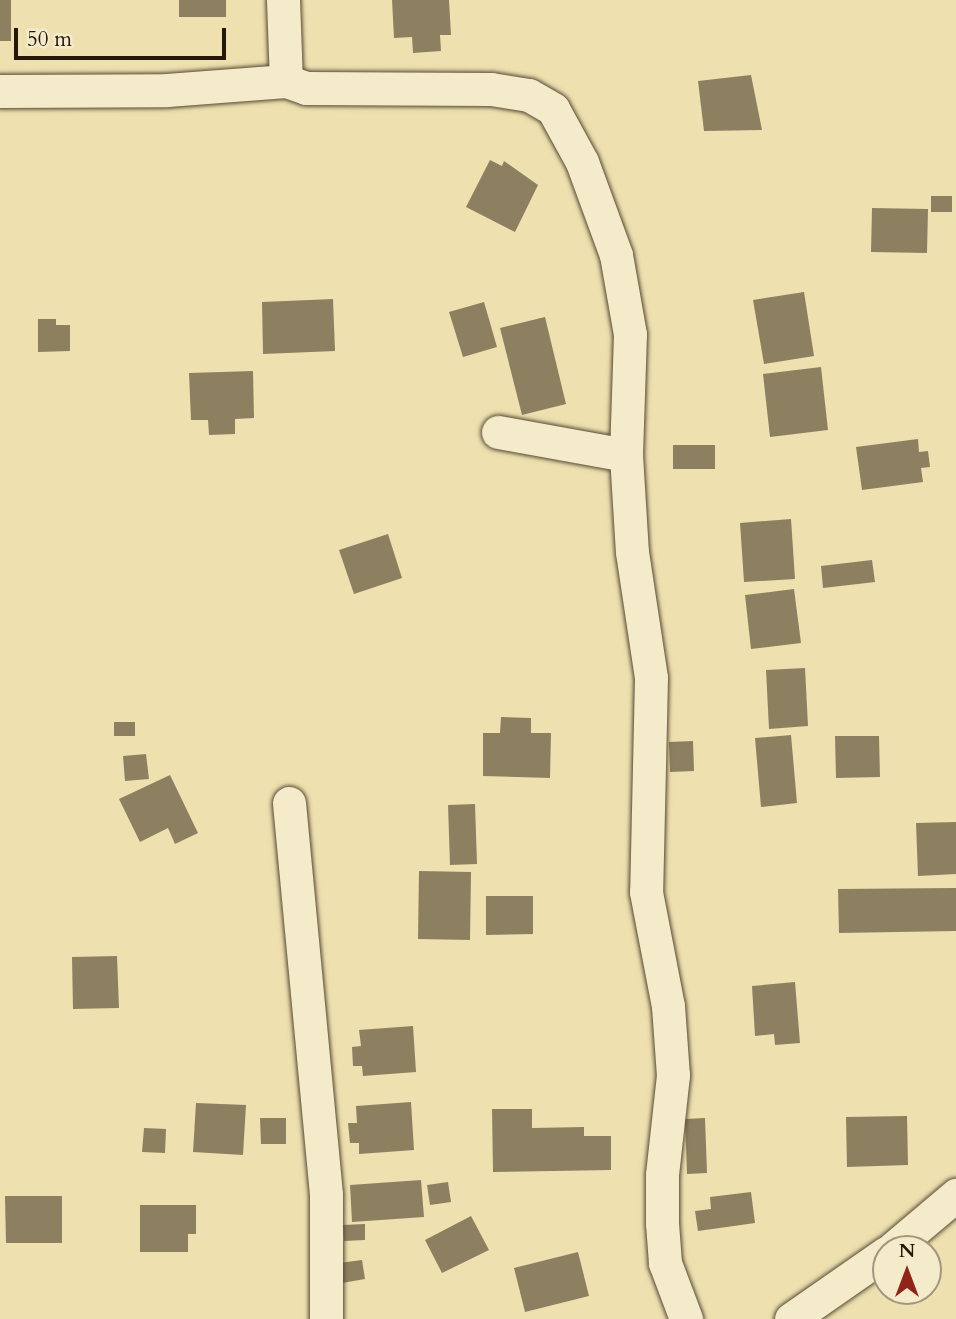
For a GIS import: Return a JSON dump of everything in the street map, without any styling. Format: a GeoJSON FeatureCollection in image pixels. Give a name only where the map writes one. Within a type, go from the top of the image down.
{"type":"FeatureCollection","features":[{"type":"Feature","properties":{"kind":"street"},"geometry":{"type":"LineString","coordinates":[[283,0],[286,81]]}},
{"type":"Feature","properties":{"kind":"street"},"geometry":{"type":"LineString","coordinates":[[0,91],[167,90],[286,81],[306,88],[491,89],[529,95],[553,109],[582,162],[625,288],[630,402],[626,455],[635,589],[651,678],[646,892],[668,1006],[673,1075],[662,1175],[663,1236],[671,1288],[686,1319]]}},
{"type":"Feature","properties":{"kind":"street"},"geometry":{"type":"LineString","coordinates":[[498,432],[626,455]]}},
{"type":"Feature","properties":{"kind":"street"},"geometry":{"type":"LineString","coordinates":[[289,803],[326,1194],[326,1319]]}},
{"type":"Feature","properties":{"kind":"street"},"geometry":{"type":"LineString","coordinates":[[909,1235],[956,1195]]}},
{"type":"Feature","properties":{"kind":"street"},"geometry":{"type":"LineString","coordinates":[[791,1319],[872,1263]]}},
{"type":"Feature","properties":{"kind":"building"},"geometry":{"type":"Polygon","coordinates":[[[0,0],[11,0],[11,41],[0,41],[0,0]]]}},
{"type":"Feature","properties":{"kind":"building"},"geometry":{"type":"Polygon","coordinates":[[[179,0],[226,0],[226,17],[179,17],[179,0]]]}},
{"type":"Feature","properties":{"kind":"building"},"geometry":{"type":"Polygon","coordinates":[[[392,0],[449,0],[451,35],[440,35],[441,51],[413,53],[412,37],[394,38],[392,0]]]}},
{"type":"Feature","properties":{"kind":"building"},"geometry":{"type":"Polygon","coordinates":[[[751,75],[762,130],[704,131],[698,81],[751,75]]]}},
{"type":"Feature","properties":{"kind":"building"},"geometry":{"type":"Polygon","coordinates":[[[490,160],[502,166],[504,161],[538,185],[515,232],[466,207],[490,160]]]}},
{"type":"Feature","properties":{"kind":"building"},"geometry":{"type":"Polygon","coordinates":[[[931,196],[952,196],[952,212],[931,212],[931,196]]]}},
{"type":"Feature","properties":{"kind":"building"},"geometry":{"type":"Polygon","coordinates":[[[872,208],[928,209],[927,253],[871,252],[872,208]]]}},
{"type":"Feature","properties":{"kind":"building"},"geometry":{"type":"Polygon","coordinates":[[[804,292],[814,356],[764,364],[753,300],[804,292]]]}},
{"type":"Feature","properties":{"kind":"building"},"geometry":{"type":"Polygon","coordinates":[[[333,299],[335,351],[263,354],[262,302],[333,299]]]}},
{"type":"Feature","properties":{"kind":"building"},"geometry":{"type":"Polygon","coordinates":[[[484,302],[497,347],[463,357],[449,312],[484,302]]]}},
{"type":"Feature","properties":{"kind":"building"},"geometry":{"type":"Polygon","coordinates":[[[545,317],[566,404],[522,415],[500,328],[545,317]]]}},
{"type":"Feature","properties":{"kind":"building"},"geometry":{"type":"Polygon","coordinates":[[[38,319],[56,319],[56,325],[70,325],[70,351],[38,352],[38,319]]]}},
{"type":"Feature","properties":{"kind":"building"},"geometry":{"type":"Polygon","coordinates":[[[821,367],[828,430],[770,437],[763,374],[821,367]]]}},
{"type":"Feature","properties":{"kind":"building"},"geometry":{"type":"Polygon","coordinates":[[[253,371],[254,418],[235,419],[235,434],[209,435],[208,420],[191,420],[189,373],[253,371]]]}},
{"type":"Feature","properties":{"kind":"building"},"geometry":{"type":"Polygon","coordinates":[[[918,439],[919,452],[928,451],[930,467],[921,468],[923,482],[862,490],[856,447],[918,439]]]}},
{"type":"Feature","properties":{"kind":"building"},"geometry":{"type":"Polygon","coordinates":[[[673,445],[715,445],[715,469],[673,469],[673,445]]]}},
{"type":"Feature","properties":{"kind":"building"},"geometry":{"type":"Polygon","coordinates":[[[791,519],[795,579],[744,582],[740,523],[791,519]]]}},
{"type":"Feature","properties":{"kind":"building"},"geometry":{"type":"Polygon","coordinates":[[[388,534],[402,578],[354,594],[339,550],[388,534]]]}},
{"type":"Feature","properties":{"kind":"building"},"geometry":{"type":"Polygon","coordinates":[[[872,560],[875,582],[823,588],[821,566],[872,560]]]}},
{"type":"Feature","properties":{"kind":"building"},"geometry":{"type":"Polygon","coordinates":[[[794,589],[801,643],[751,649],[745,595],[794,589]]]}},
{"type":"Feature","properties":{"kind":"building"},"geometry":{"type":"Polygon","coordinates":[[[805,668],[808,726],[769,729],[766,670],[805,668]]]}},
{"type":"Feature","properties":{"kind":"building"},"geometry":{"type":"Polygon","coordinates":[[[501,717],[531,718],[531,733],[551,733],[550,778],[483,776],[483,733],[500,733],[501,717]]]}},
{"type":"Feature","properties":{"kind":"building"},"geometry":{"type":"Polygon","coordinates":[[[114,722],[135,722],[135,736],[114,736],[114,722]]]}},
{"type":"Feature","properties":{"kind":"building"},"geometry":{"type":"Polygon","coordinates":[[[791,735],[797,803],[761,807],[755,738],[791,735]]]}},
{"type":"Feature","properties":{"kind":"building"},"geometry":{"type":"Polygon","coordinates":[[[835,736],[879,736],[880,777],[836,778],[835,736]]]}},
{"type":"Feature","properties":{"kind":"building"},"geometry":{"type":"Polygon","coordinates":[[[693,741],[694,771],[670,772],[669,742],[693,741]]]}},
{"type":"Feature","properties":{"kind":"building"},"geometry":{"type":"Polygon","coordinates":[[[146,754],[149,779],[125,781],[123,756],[146,754]]]}},
{"type":"Feature","properties":{"kind":"building"},"geometry":{"type":"Polygon","coordinates":[[[170,775],[198,833],[175,844],[168,828],[140,842],[119,799],[170,775]]]}},
{"type":"Feature","properties":{"kind":"building"},"geometry":{"type":"Polygon","coordinates":[[[475,804],[477,864],[450,865],[448,805],[475,804]]]}},
{"type":"Feature","properties":{"kind":"building"},"geometry":{"type":"Polygon","coordinates":[[[956,822],[956,874],[918,876],[916,823],[956,822]]]}},
{"type":"Feature","properties":{"kind":"building"},"geometry":{"type":"Polygon","coordinates":[[[419,871],[471,872],[470,940],[418,939],[419,871]]]}},
{"type":"Feature","properties":{"kind":"building"},"geometry":{"type":"Polygon","coordinates":[[[956,888],[956,931],[839,933],[838,889],[956,888]]]}},
{"type":"Feature","properties":{"kind":"building"},"geometry":{"type":"Polygon","coordinates":[[[486,896],[533,896],[533,934],[486,935],[486,896]]]}},
{"type":"Feature","properties":{"kind":"building"},"geometry":{"type":"Polygon","coordinates":[[[117,956],[119,1008],[73,1009],[72,957],[117,956]]]}},
{"type":"Feature","properties":{"kind":"building"},"geometry":{"type":"Polygon","coordinates":[[[795,982],[800,1043],[775,1045],[774,1034],[755,1036],[752,986],[795,982]]]}},
{"type":"Feature","properties":{"kind":"building"},"geometry":{"type":"Polygon","coordinates":[[[413,1026],[416,1072],[363,1076],[362,1066],[353,1066],[352,1047],[361,1046],[359,1030],[413,1026]]]}},
{"type":"Feature","properties":{"kind":"building"},"geometry":{"type":"Polygon","coordinates":[[[411,1102],[414,1150],[359,1154],[359,1143],[350,1143],[348,1123],[357,1123],[356,1106],[411,1102]]]}},
{"type":"Feature","properties":{"kind":"building"},"geometry":{"type":"Polygon","coordinates":[[[196,1103],[246,1105],[243,1155],[193,1152],[196,1103]]]}},
{"type":"Feature","properties":{"kind":"building"},"geometry":{"type":"Polygon","coordinates":[[[492,1109],[532,1109],[532,1128],[584,1127],[584,1136],[611,1136],[611,1170],[493,1172],[492,1109]]]}},
{"type":"Feature","properties":{"kind":"building"},"geometry":{"type":"Polygon","coordinates":[[[907,1116],[908,1165],[847,1167],[846,1117],[907,1116]]]}},
{"type":"Feature","properties":{"kind":"building"},"geometry":{"type":"Polygon","coordinates":[[[260,1118],[286,1118],[286,1144],[261,1144],[260,1118]]]}},
{"type":"Feature","properties":{"kind":"building"},"geometry":{"type":"Polygon","coordinates":[[[705,1118],[707,1173],[687,1174],[685,1119],[705,1118]]]}},
{"type":"Feature","properties":{"kind":"building"},"geometry":{"type":"Polygon","coordinates":[[[144,1128],[166,1129],[165,1153],[142,1152],[144,1128]]]}},
{"type":"Feature","properties":{"kind":"building"},"geometry":{"type":"Polygon","coordinates":[[[421,1180],[424,1217],[352,1222],[350,1185],[421,1180]]]}},
{"type":"Feature","properties":{"kind":"building"},"geometry":{"type":"Polygon","coordinates":[[[448,1182],[451,1202],[430,1205],[427,1185],[448,1182]]]}},
{"type":"Feature","properties":{"kind":"building"},"geometry":{"type":"Polygon","coordinates":[[[751,1192],[755,1223],[698,1231],[695,1211],[711,1209],[710,1197],[751,1192]]]}},
{"type":"Feature","properties":{"kind":"building"},"geometry":{"type":"Polygon","coordinates":[[[5,1196],[62,1196],[62,1243],[6,1243],[5,1196]]]}},
{"type":"Feature","properties":{"kind":"building"},"geometry":{"type":"Polygon","coordinates":[[[140,1205],[196,1205],[196,1234],[188,1234],[188,1252],[140,1252],[140,1205]]]}},
{"type":"Feature","properties":{"kind":"building"},"geometry":{"type":"Polygon","coordinates":[[[471,1216],[489,1250],[442,1273],[425,1240],[471,1216]]]}},
{"type":"Feature","properties":{"kind":"building"},"geometry":{"type":"Polygon","coordinates":[[[365,1224],[365,1240],[344,1241],[343,1225],[365,1224]]]}},
{"type":"Feature","properties":{"kind":"building"},"geometry":{"type":"Polygon","coordinates":[[[578,1252],[589,1296],[525,1312],[514,1268],[578,1252]]]}},
{"type":"Feature","properties":{"kind":"building"},"geometry":{"type":"Polygon","coordinates":[[[362,1260],[365,1279],[342,1283],[339,1263],[362,1260]]]}}]}
